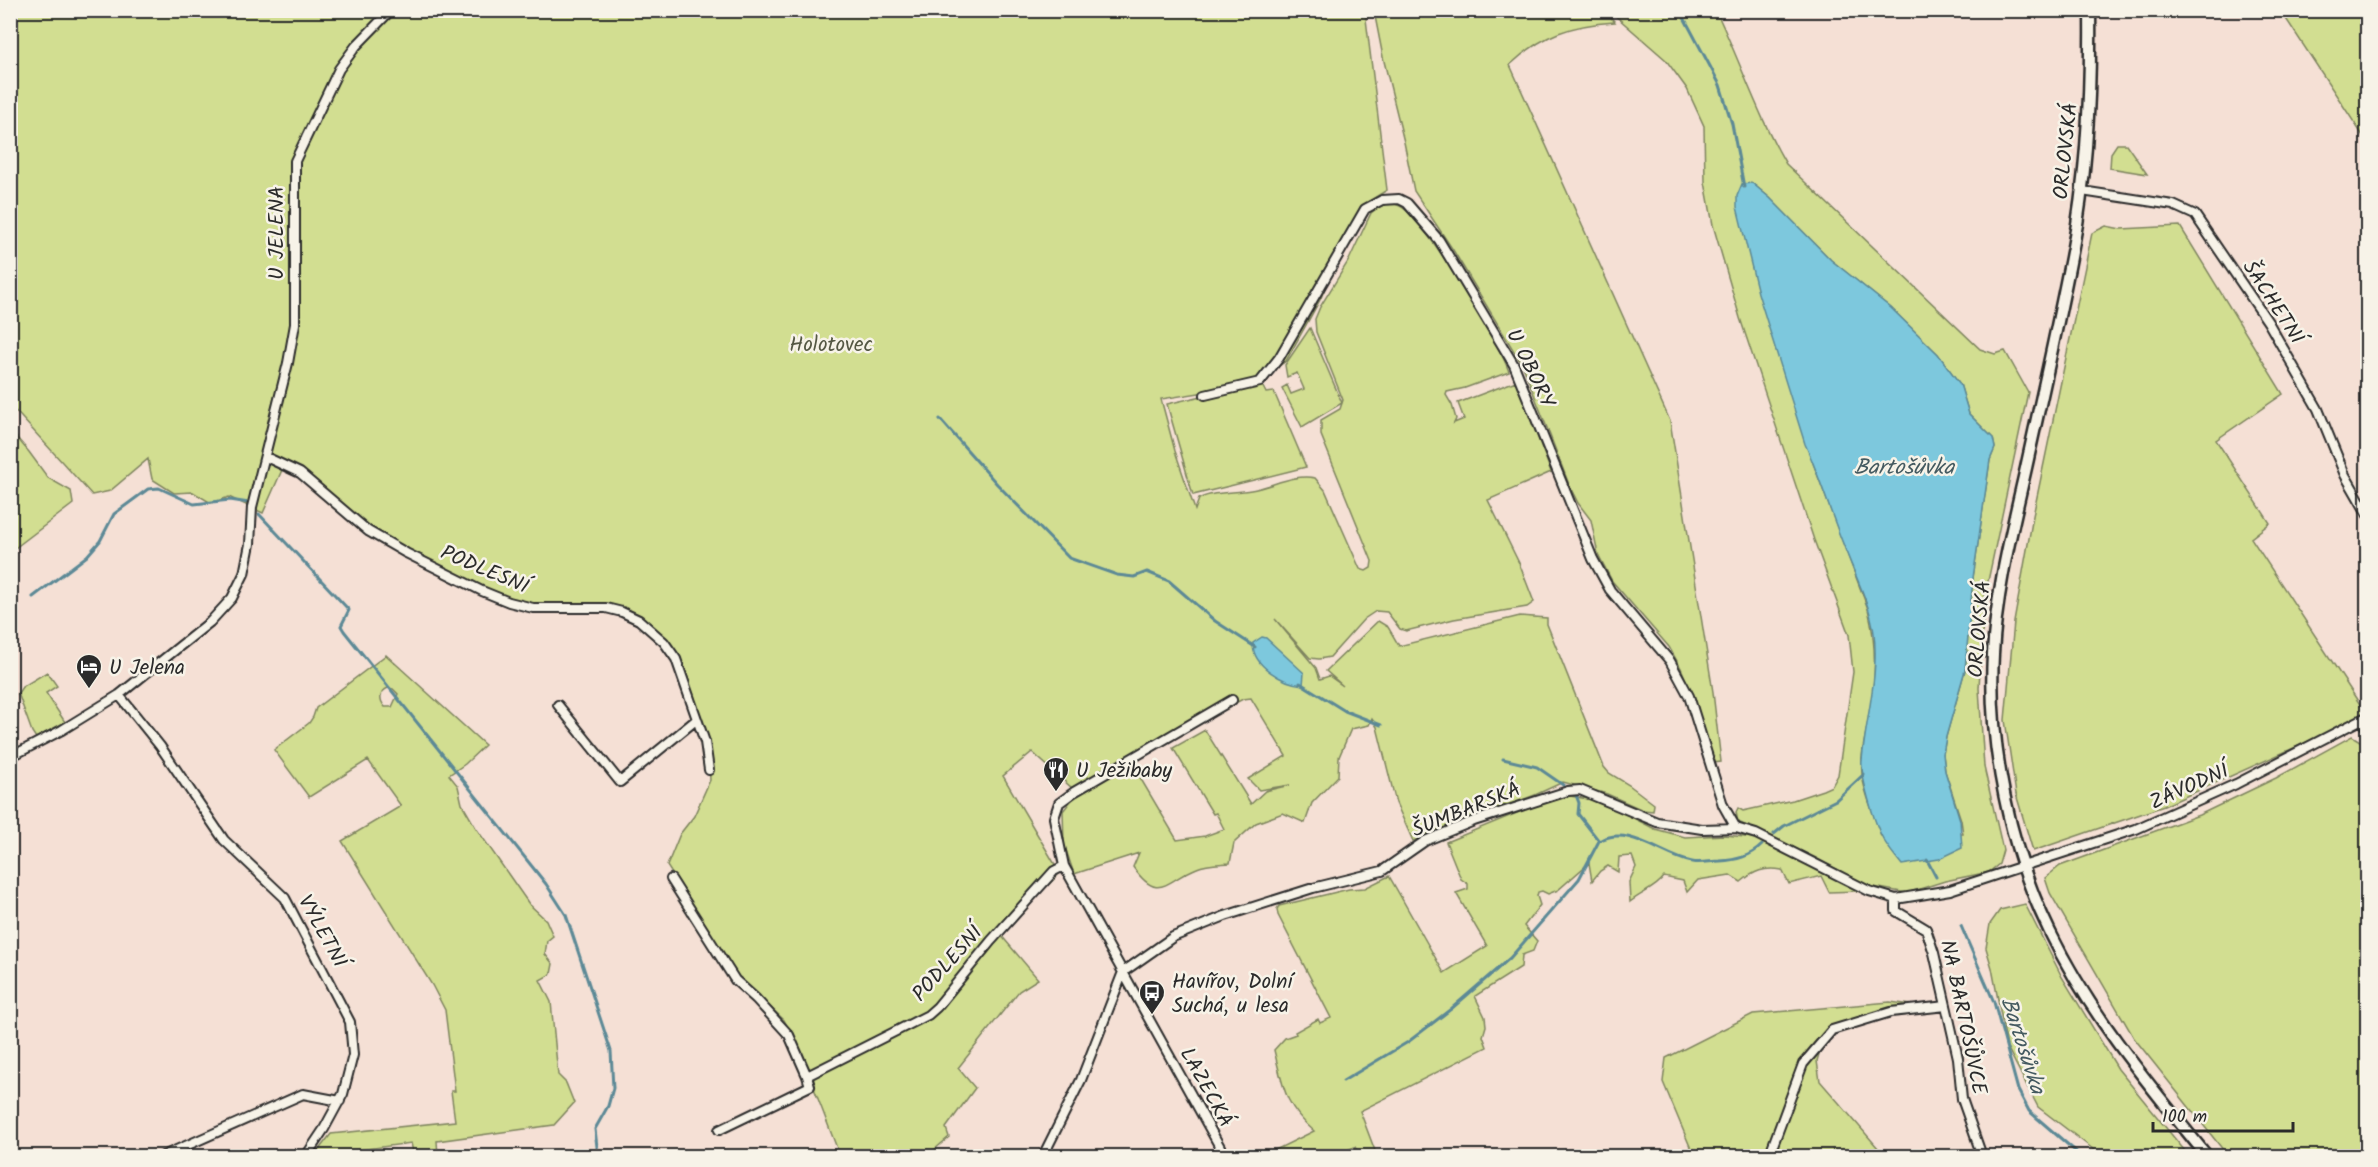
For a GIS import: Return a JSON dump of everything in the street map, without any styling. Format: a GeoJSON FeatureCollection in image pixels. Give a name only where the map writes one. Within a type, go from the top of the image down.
{"type":"FeatureCollection","features":[{"type":"Feature","properties":{"kind":"street","name":"U JELENA"},"geometry":{"type":"LineString","coordinates":[[10,757],[62,730],[119,695],[210,622],[232,598],[244,574],[250,544],[252,507],[288,363],[294,324],[295,161],[339,69],[356,46],[392,10]]}},
{"type":"Feature","properties":{"kind":"street","name":"ORLOVSKÁ"},"geometry":{"type":"LineString","coordinates":[[2090,10],[2091,93],[2082,191],[2043,391],[2000,582],[1993,655],[1994,726],[2001,784],[2024,866],[2050,932],[2077,982],[2134,1067],[2207,1156]]}},
{"type":"Feature","properties":{"kind":"street","name":"ŠACHETNÍ"},"geometry":{"type":"LineString","coordinates":[[2082,191],[2173,204],[2195,215],[2273,331],[2318,410],[2344,475],[2367,515]]}},
{"type":"Feature","properties":{"kind":"street","name":"U OBORY"},"geometry":{"type":"LineString","coordinates":[[1205,395],[1260,382],[1279,358],[1365,209],[1376,202],[1392,198],[1407,203],[1438,240],[1514,365],[1593,559],[1610,590],[1670,661],[1689,696],[1723,805],[1736,828]]}},
{"type":"Feature","properties":{"kind":"street","name":"PODLESNÍ"},"geometry":{"type":"LineString","coordinates":[[266,457],[300,473],[368,531],[482,591],[509,602],[533,608],[606,608],[639,620],[664,642],[675,659],[708,754],[709,770]]}},
{"type":"Feature","properties":{"kind":"street","name":"VÝLETNÍ"},"geometry":{"type":"LineString","coordinates":[[119,695],[160,746],[224,840],[279,891],[292,909],[350,1022],[353,1055],[340,1101],[306,1156]]}},
{"type":"Feature","properties":{"kind":"street","name":"LAZECKÁ"},"geometry":{"type":"LineString","coordinates":[[1225,1156],[1064,866],[1053,818],[1059,803],[1074,792],[1232,700]]}},
{"type":"Feature","properties":{"kind":"street"},"geometry":{"type":"LineString","coordinates":[[558,705],[620,782],[696,720]]}},
{"type":"Feature","properties":{"kind":"street","name":"ZÁVODNÍ"},"geometry":{"type":"LineString","coordinates":[[2024,866],[2136,829],[2236,784],[2364,718]]}},
{"type":"Feature","properties":{"kind":"street"},"geometry":{"type":"LineString","coordinates":[[2364,718],[2367,730]]}},
{"type":"Feature","properties":{"kind":"street","name":"ŠUMBARSKÁ"},"geometry":{"type":"LineString","coordinates":[[1123,972],[1173,937],[1225,915],[1313,888],[1382,871],[1425,841],[1474,821],[1568,791],[1580,790],[1657,822],[1702,829],[1736,828],[1756,834],[1869,891],[1896,899],[1950,890],[2024,866]]}},
{"type":"Feature","properties":{"kind":"street","name":"PODLESNÍ"},"geometry":{"type":"LineString","coordinates":[[718,1130],[810,1086],[807,1076],[928,1014],[937,1007],[991,941],[1054,871],[1064,866]]}},
{"type":"Feature","properties":{"kind":"street"},"geometry":{"type":"LineString","coordinates":[[671,879],[735,980],[789,1035],[807,1076]]}},
{"type":"Feature","properties":{"kind":"street","name":"NA BARTOŠŮVCE"},"geometry":{"type":"LineString","coordinates":[[1896,899],[1896,911],[1926,929],[1934,953],[1958,1058],[1962,1099],[1982,1156]]}},
{"type":"Feature","properties":{"kind":"street"},"geometry":{"type":"LineString","coordinates":[[1043,1156],[1081,1080],[1123,972]]}},
{"type":"Feature","properties":{"kind":"street"},"geometry":{"type":"LineString","coordinates":[[1769,1156],[1803,1064],[1832,1030],[1890,1012],[1946,1006]]}},
{"type":"Feature","properties":{"kind":"street"},"geometry":{"type":"LineString","coordinates":[[163,1156],[303,1094],[340,1101]]}},
{"type":"Feature","properties":{"kind":"green space"},"geometry":{"type":"Polygon","coordinates":[[[1604,10],[1615,22],[1558,33],[1522,54],[1510,65],[1670,421],[1713,692],[1721,762],[1713,763],[1692,694],[1669,647],[1612,581],[1598,554],[1591,520],[1578,503],[1570,487],[1523,366],[1453,250],[1414,191],[1374,11],[1604,10]]]}},
{"type":"Feature","properties":{"kind":"green space","name":"Holotovec"},"geometry":{"type":"Polygon","coordinates":[[[11,11],[1365,11],[1387,190],[1361,206],[1342,244],[1321,298],[1286,361],[1263,377],[1243,386],[1161,399],[1175,451],[1195,510],[1199,499],[1211,495],[1251,490],[1299,477],[1315,478],[1325,490],[1360,569],[1366,571],[1371,568],[1372,561],[1321,435],[1321,420],[1340,409],[1343,400],[1316,332],[1315,319],[1349,260],[1371,213],[1385,205],[1400,206],[1426,232],[1460,283],[1492,336],[1509,372],[1447,392],[1446,395],[1456,419],[1454,423],[1464,419],[1458,403],[1516,381],[1551,472],[1488,500],[1519,563],[1534,602],[1527,607],[1454,619],[1406,631],[1400,629],[1387,612],[1376,611],[1364,619],[1330,657],[1319,659],[1310,658],[1275,619],[1316,668],[1320,679],[1329,676],[1343,686],[1326,671],[1378,621],[1388,627],[1399,646],[1520,616],[1547,618],[1547,624],[1604,767],[1609,773],[1654,804],[1653,811],[1643,810],[1607,794],[1563,782],[1535,795],[1413,841],[1396,803],[1377,727],[1372,719],[1369,725],[1351,729],[1339,757],[1338,776],[1312,803],[1305,823],[1283,813],[1256,823],[1234,843],[1230,863],[1201,867],[1157,887],[1142,878],[1133,867],[1139,853],[1074,874],[1064,844],[1063,811],[1074,797],[1132,764],[1177,840],[1205,836],[1224,829],[1173,748],[1205,730],[1251,804],[1265,791],[1290,785],[1259,790],[1248,779],[1286,756],[1251,698],[1243,699],[1072,788],[1032,752],[1003,776],[1060,873],[1000,934],[1038,979],[1019,991],[958,1068],[975,1088],[946,1128],[949,1137],[927,1156],[840,1156],[797,1044],[784,1020],[738,977],[667,866],[680,834],[694,816],[710,780],[708,743],[679,662],[630,612],[533,605],[509,600],[472,584],[370,529],[286,461],[263,513],[229,497],[211,503],[193,492],[174,493],[152,479],[148,459],[110,491],[92,495],[11,406],[11,11]]]}},
{"type":"Feature","properties":{"kind":"green space"},"geometry":{"type":"Polygon","coordinates":[[[1610,11],[1716,11],[1767,127],[1786,164],[1980,349],[1995,354],[2005,351],[2028,392],[1984,600],[1979,688],[1984,767],[2003,850],[1999,864],[1989,872],[1945,881],[1907,893],[1868,886],[1814,857],[1738,822],[1736,812],[1738,808],[1743,811],[1793,800],[1832,786],[1838,775],[1853,672],[1849,635],[1814,540],[1740,318],[1713,225],[1705,182],[1704,126],[1687,89],[1666,60],[1610,11]],[[1752,183],[1813,463],[1871,622],[1874,674],[1862,759],[1863,782],[1867,797],[1881,836],[1963,834],[1961,820],[1945,771],[1943,754],[1965,670],[1973,578],[1990,460],[1995,448],[1993,438],[1969,414],[1960,384],[1938,354],[1891,308],[1831,260],[1770,198],[1752,183]]]}},
{"type":"Feature","properties":{"kind":"green space"},"geometry":{"type":"Polygon","coordinates":[[[2281,11],[2367,11],[2367,142],[2281,11]]]}},
{"type":"Feature","properties":{"kind":"green space"},"geometry":{"type":"Polygon","coordinates":[[[2117,144],[2126,144],[2147,174],[2110,168],[2111,153],[2117,144]]]}},
{"type":"Feature","properties":{"kind":"green space"},"geometry":{"type":"Polygon","coordinates":[[[2106,226],[2121,229],[2180,226],[2283,394],[2216,440],[2270,523],[2251,538],[2367,715],[2164,806],[2033,851],[2016,794],[2005,720],[2014,622],[2033,516],[2092,233],[2106,226]]]}},
{"type":"Feature","properties":{"kind":"green space"},"geometry":{"type":"Polygon","coordinates":[[[1310,328],[1342,403],[1302,427],[1282,388],[1287,385],[1291,394],[1304,389],[1297,373],[1287,377],[1285,365],[1310,328]]]}},
{"type":"Feature","properties":{"kind":"green space"},"geometry":{"type":"Polygon","coordinates":[[[1262,385],[1266,393],[1274,392],[1306,467],[1193,495],[1167,404],[1262,385]]]}},
{"type":"Feature","properties":{"kind":"green space"},"geometry":{"type":"Polygon","coordinates":[[[11,431],[48,478],[71,491],[73,504],[11,551],[11,431]]]}},
{"type":"Feature","properties":{"kind":"green space"},"geometry":{"type":"Polygon","coordinates":[[[386,655],[485,745],[449,775],[458,786],[462,804],[476,828],[529,904],[546,920],[553,936],[547,941],[545,954],[553,964],[551,974],[540,980],[551,1002],[558,1075],[566,1083],[574,1103],[554,1125],[437,1141],[438,1156],[414,1156],[411,1143],[314,1156],[331,1134],[455,1121],[451,1091],[455,1091],[445,1010],[432,985],[342,841],[401,806],[368,760],[309,797],[274,750],[309,723],[316,708],[386,655]],[[388,688],[382,694],[381,699],[385,707],[392,707],[398,694],[388,688]]]}},
{"type":"Feature","properties":{"kind":"green space"},"geometry":{"type":"Polygon","coordinates":[[[47,672],[57,686],[46,693],[65,722],[36,738],[18,693],[22,687],[47,672]]]}},
{"type":"Feature","properties":{"kind":"green space"},"geometry":{"type":"Polygon","coordinates":[[[2352,736],[2368,746],[2367,1156],[2228,1156],[2134,1038],[2050,893],[2045,878],[2060,866],[2199,815],[2276,778],[2352,736]]]}},
{"type":"Feature","properties":{"kind":"green space"},"geometry":{"type":"Polygon","coordinates":[[[1570,796],[1600,801],[1655,829],[1685,837],[1725,835],[1755,838],[1860,891],[1829,892],[1821,876],[1789,884],[1782,870],[1770,869],[1750,875],[1741,882],[1730,875],[1698,880],[1687,892],[1683,881],[1664,877],[1657,885],[1630,902],[1629,882],[1636,867],[1632,856],[1619,857],[1618,872],[1608,866],[1600,871],[1592,881],[1589,863],[1558,890],[1548,894],[1538,892],[1540,905],[1524,926],[1537,941],[1533,951],[1522,955],[1521,967],[1475,996],[1485,1017],[1486,1026],[1483,1036],[1487,1047],[1360,1111],[1377,1156],[1360,1156],[1355,1147],[1342,1152],[1344,1156],[1263,1156],[1314,1131],[1296,1112],[1286,1094],[1274,1050],[1285,1038],[1296,1034],[1295,1032],[1318,1019],[1320,1023],[1331,1018],[1278,915],[1279,906],[1349,889],[1365,888],[1389,876],[1444,973],[1487,946],[1456,893],[1468,889],[1468,884],[1461,879],[1446,842],[1554,798],[1570,796]]]}},
{"type":"Feature","properties":{"kind":"green space"},"geometry":{"type":"Polygon","coordinates":[[[2025,904],[2062,977],[2118,1069],[2189,1156],[2102,1156],[2038,1107],[2007,1047],[1986,948],[1990,924],[2000,910],[2025,904]]]}},
{"type":"Feature","properties":{"kind":"green space"},"geometry":{"type":"Polygon","coordinates":[[[1890,1002],[1912,1005],[1941,1003],[1942,1005],[1832,1027],[1821,1047],[1817,1061],[1820,1081],[1885,1156],[1694,1156],[1663,1082],[1666,1058],[1753,1014],[1890,1002]]]}},
{"type":"Feature","properties":{"kind":"water","name":"Bartošůvka"},"geometry":{"type":"Polygon","coordinates":[[[1752,183],[1770,198],[1831,260],[1891,308],[1938,354],[1960,384],[1969,414],[1993,438],[1995,448],[1990,460],[1973,578],[1965,670],[1943,754],[1945,771],[1960,820],[1962,848],[1939,859],[1902,865],[1883,839],[1868,798],[1862,760],[1875,665],[1872,622],[1805,444],[1758,293],[1737,207],[1737,196],[1742,184],[1752,183]]]}},
{"type":"Feature","properties":{"kind":"water"},"geometry":{"type":"Polygon","coordinates":[[[1262,637],[1266,638],[1304,673],[1303,685],[1278,677],[1263,666],[1254,651],[1253,643],[1262,637]]]}},
{"type":"Feature","properties":{"kind":"waterway","name":"Bartošůvka"},"geometry":{"type":"LineString","coordinates":[[1680,10],[1720,85],[1732,124],[1744,187]]}},
{"type":"Feature","properties":{"kind":"waterway"},"geometry":{"type":"LineString","coordinates":[[940,419],[997,484],[1069,558],[1117,575],[1134,577],[1147,572],[1169,581],[1215,621],[1255,647]]}},
{"type":"Feature","properties":{"kind":"waterway"},"geometry":{"type":"LineString","coordinates":[[33,597],[87,556],[100,541],[114,514],[148,489],[159,488],[194,504],[230,500],[249,503]]}},
{"type":"Feature","properties":{"kind":"waterway"},"geometry":{"type":"LineString","coordinates":[[259,514],[349,610],[341,626],[344,631],[546,884],[566,915],[611,1051],[613,1088],[608,1106],[595,1129],[598,1156]]}},
{"type":"Feature","properties":{"kind":"waterway"},"geometry":{"type":"LineString","coordinates":[[1300,683],[1345,711],[1381,725]]}},
{"type":"Feature","properties":{"kind":"waterway"},"geometry":{"type":"LineString","coordinates":[[1503,759],[1537,767],[1563,785]]}},
{"type":"Feature","properties":{"kind":"waterway"},"geometry":{"type":"LineString","coordinates":[[1774,834],[1784,826],[1836,800],[1864,774]]}},
{"type":"Feature","properties":{"kind":"waterway"},"geometry":{"type":"LineString","coordinates":[[1576,795],[1579,803],[1578,814],[1599,841],[1622,836],[1646,843],[1681,859],[1698,863],[1737,859],[1748,855],[1762,845]]}},
{"type":"Feature","properties":{"kind":"waterway"},"geometry":{"type":"LineString","coordinates":[[1343,1081],[1408,1042],[1451,1009],[1510,958],[1579,879],[1599,841]]}},
{"type":"Feature","properties":{"kind":"waterway","name":"Bartošůvka"},"geometry":{"type":"LineString","coordinates":[[1927,860],[1936,877]]}},
{"type":"Feature","properties":{"kind":"waterway","name":"Bartošůvka"},"geometry":{"type":"LineString","coordinates":[[1961,926],[1994,1002],[2018,1090],[2029,1111],[2081,1156]]}},
{"type":"Feature","properties":{"kind":"place","name":"U Jelena"},"geometry":{"type":"Point","coordinates":[89,690]}},
{"type":"Feature","properties":{"kind":"place","name":"U Ježibaby"},"geometry":{"type":"Point","coordinates":[1056,793]}},
{"type":"Feature","properties":{"kind":"place","name":"Havířov, Dolní Suchá, u lesa"},"geometry":{"type":"Point","coordinates":[1152,1016]}}]}
